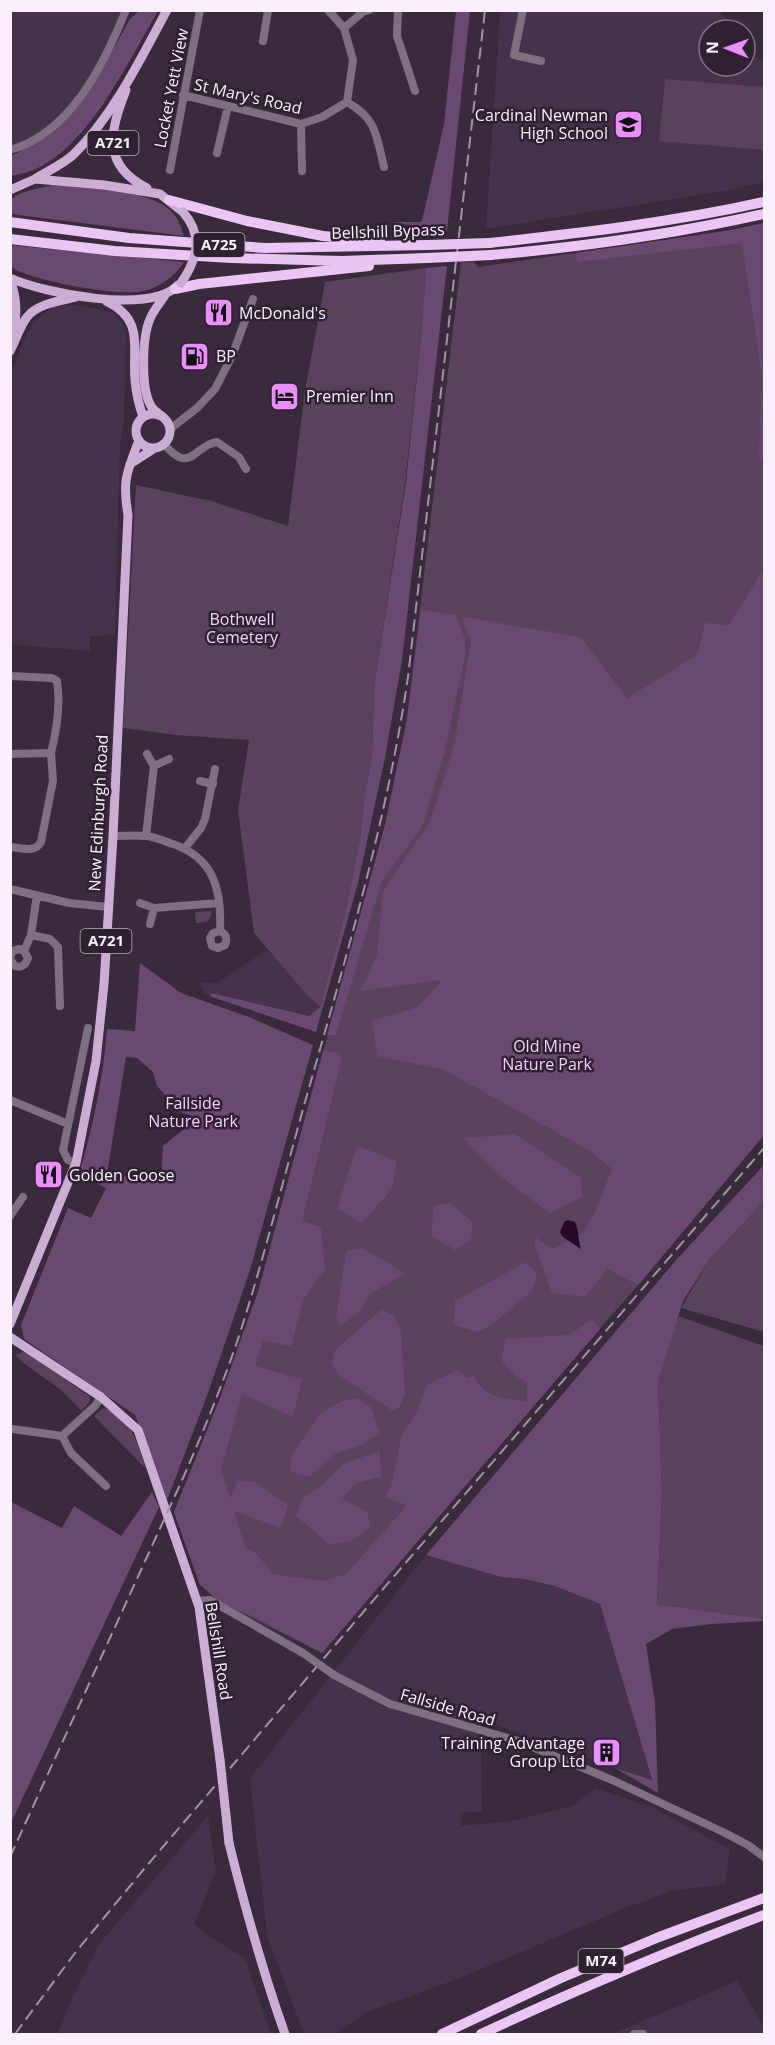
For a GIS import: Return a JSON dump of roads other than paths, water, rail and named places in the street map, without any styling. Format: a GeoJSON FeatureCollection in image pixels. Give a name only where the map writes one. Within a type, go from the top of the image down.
{"type":"FeatureCollection","features":[{"type":"Feature","properties":{"kind":"highway"},"geometry":{"type":"LineString","coordinates":[[164,197],[247,221],[323,236],[428,245]]}},
{"type":"Feature","properties":{"kind":"highway","name":"Bellshill Bypass"},"geometry":{"type":"LineString","coordinates":[[10,239],[115,251],[231,258],[342,261],[425,259],[703,216],[765,202]]}},
{"type":"Feature","properties":{"kind":"highway","name":"Bellshill Bypass"},"geometry":{"type":"LineString","coordinates":[[10,222],[129,238],[265,248],[428,245],[490,249],[580,247],[705,227],[765,214]]}},
{"type":"Feature","properties":{"kind":"highway"},"geometry":{"type":"LineString","coordinates":[[174,289],[199,284],[345,270],[425,259]]}},
{"type":"Feature","properties":{"kind":"highway","name":"M74"},"geometry":{"type":"LineString","coordinates":[[442,2034],[561,1977],[658,1937],[765,1898]]}},
{"type":"Feature","properties":{"kind":"highway","name":"M74"},"geometry":{"type":"LineString","coordinates":[[481,2034],[663,1953],[765,1915]]}},
{"type":"Feature","properties":{"kind":"main road","name":"A721"},"geometry":{"type":"LineString","coordinates":[[10,189],[35,179],[73,156],[98,126],[133,73],[167,10]]}},
{"type":"Feature","properties":{"kind":"main road","name":"A721"},"geometry":{"type":"LineString","coordinates":[[133,73],[115,118],[112,142],[118,164],[131,180],[164,197],[183,212],[193,231],[196,250],[194,264],[150,318],[146,332],[145,392],[151,407],[163,417]]}},
{"type":"Feature","properties":{"kind":"main road","name":"A721"},"geometry":{"type":"LineString","coordinates":[[35,179],[104,185],[164,197]]}},
{"type":"Feature","properties":{"kind":"main road"},"geometry":{"type":"LineString","coordinates":[[10,279],[48,291],[103,300],[140,299],[174,289]]}},
{"type":"Feature","properties":{"kind":"main road"},"geometry":{"type":"LineString","coordinates":[[10,279],[16,295],[16,321],[10,349]]}},
{"type":"Feature","properties":{"kind":"main road"},"geometry":{"type":"LineString","coordinates":[[10,349],[27,317],[33,312],[49,304],[81,296]]}},
{"type":"Feature","properties":{"kind":"main road","name":"New Edinburgh Road"},"geometry":{"type":"LineString","coordinates":[[10,1324],[76,1163],[96,1061],[104,984],[128,515],[125,478],[139,440],[136,429],[143,417],[134,378],[135,334],[128,318],[117,307],[103,300]]}},
{"type":"Feature","properties":{"kind":"main road"},"geometry":{"type":"LineString","coordinates":[[130,464],[159,446],[170,435],[170,429],[163,417],[152,414],[143,417]]}},
{"type":"Feature","properties":{"kind":"main road"},"geometry":{"type":"LineString","coordinates":[[139,440],[146,446],[159,446]]}},
{"type":"Feature","properties":{"kind":"main road","name":"Bellshill Road"},"geometry":{"type":"LineString","coordinates":[[10,1337],[101,1397],[138,1430],[197,1601],[220,1760],[229,1843],[244,1905],[285,2034]]}},
{"type":"Feature","properties":{"kind":"street"},"geometry":{"type":"LineString","coordinates":[[10,150],[25,146],[59,122],[85,90],[113,42],[126,10]]}},
{"type":"Feature","properties":{"kind":"street","name":"Locket Yett View"},"geometry":{"type":"LineString","coordinates":[[170,170],[200,10]]}},
{"type":"Feature","properties":{"kind":"street"},"geometry":{"type":"LineString","coordinates":[[263,41],[268,10]]}},
{"type":"Feature","properties":{"kind":"street"},"geometry":{"type":"LineString","coordinates":[[328,10],[344,28],[353,60],[347,102],[369,117],[384,166]]}},
{"type":"Feature","properties":{"kind":"street"},"geometry":{"type":"LineString","coordinates":[[344,28],[363,12],[369,10]]}},
{"type":"Feature","properties":{"kind":"street"},"geometry":{"type":"LineString","coordinates":[[398,10],[398,36],[415,91]]}},
{"type":"Feature","properties":{"kind":"street"},"geometry":{"type":"LineString","coordinates":[[523,10],[514,55],[542,61]]}},
{"type":"Feature","properties":{"kind":"street","name":"St Mary's Road"},"geometry":{"type":"LineString","coordinates":[[183,95],[301,124],[322,117],[347,102]]}},
{"type":"Feature","properties":{"kind":"street"},"geometry":{"type":"LineString","coordinates":[[217,153],[228,106]]}},
{"type":"Feature","properties":{"kind":"street"},"geometry":{"type":"LineString","coordinates":[[301,124],[302,171]]}},
{"type":"Feature","properties":{"kind":"street"},"geometry":{"type":"LineString","coordinates":[[170,429],[197,408],[215,389],[232,356],[253,299]]}},
{"type":"Feature","properties":{"kind":"street"},"geometry":{"type":"LineString","coordinates":[[159,446],[177,456],[188,458],[199,453],[209,443],[217,442],[239,457],[246,469]]}},
{"type":"Feature","properties":{"kind":"street"},"geometry":{"type":"LineString","coordinates":[[10,676],[52,678],[57,681],[59,691],[57,728],[51,753],[53,781],[41,842],[34,850],[10,847]]}},
{"type":"Feature","properties":{"kind":"street"},"geometry":{"type":"LineString","coordinates":[[10,754],[51,753]]}},
{"type":"Feature","properties":{"kind":"street"},"geometry":{"type":"LineString","coordinates":[[146,836],[154,766],[147,754]]}},
{"type":"Feature","properties":{"kind":"street"},"geometry":{"type":"LineString","coordinates":[[154,766],[169,759]]}},
{"type":"Feature","properties":{"kind":"street"},"geometry":{"type":"LineString","coordinates":[[185,848],[201,828],[205,819],[215,769]]}},
{"type":"Feature","properties":{"kind":"street"},"geometry":{"type":"LineString","coordinates":[[200,782],[213,784]]}},
{"type":"Feature","properties":{"kind":"street"},"geometry":{"type":"LineString","coordinates":[[113,836],[146,836],[185,848],[207,866],[217,889],[220,931]]}},
{"type":"Feature","properties":{"kind":"street"},"geometry":{"type":"LineString","coordinates":[[10,889],[69,903],[108,907]]}},
{"type":"Feature","properties":{"kind":"street"},"geometry":{"type":"LineString","coordinates":[[24,951],[31,935],[38,895]]}},
{"type":"Feature","properties":{"kind":"street"},"geometry":{"type":"LineString","coordinates":[[140,903],[154,908],[219,903]]}},
{"type":"Feature","properties":{"kind":"street"},"geometry":{"type":"LineString","coordinates":[[150,924],[154,908]]}},
{"type":"Feature","properties":{"kind":"street"},"geometry":{"type":"LineString","coordinates":[[31,935],[50,939],[58,948],[60,1006]]}},
{"type":"Feature","properties":{"kind":"street"},"geometry":{"type":"LineString","coordinates":[[16,950],[24,951],[28,958],[23,966],[15,966],[10,958],[16,950]]}},
{"type":"Feature","properties":{"kind":"street"},"geometry":{"type":"LineString","coordinates":[[76,1163],[68,1160],[63,1150],[88,1028]]}},
{"type":"Feature","properties":{"kind":"street"},"geometry":{"type":"LineString","coordinates":[[10,1100],[68,1124]]}},
{"type":"Feature","properties":{"kind":"street"},"geometry":{"type":"LineString","coordinates":[[10,1216],[23,1197]]}},
{"type":"Feature","properties":{"kind":"street"},"geometry":{"type":"LineString","coordinates":[[62,1436],[95,1406],[101,1397]]}},
{"type":"Feature","properties":{"kind":"street"},"geometry":{"type":"LineString","coordinates":[[14,1429],[62,1436]]}},
{"type":"Feature","properties":{"kind":"street"},"geometry":{"type":"LineString","coordinates":[[62,1436],[71,1453],[106,1486]]}},
{"type":"Feature","properties":{"kind":"street","name":"Fallside Road"},"geometry":{"type":"LineString","coordinates":[[197,1601],[210,1600],[303,1653],[334,1675],[390,1704],[518,1741],[612,1780],[723,1832],[765,1857]]}},
{"type":"Feature","properties":{"kind":"street"},"geometry":{"type":"LineString","coordinates":[[634,2034],[643,2034]]}},
{"type":"Feature","properties":{"kind":"railway"},"geometry":{"type":"LineString","coordinates":[[10,1857],[183,1478],[238,1339],[257,1279],[364,888],[389,783],[408,677],[485,10]]}},
{"type":"Feature","properties":{"kind":"railway"},"geometry":{"type":"LineString","coordinates":[[15,2034],[75,1953],[144,1869],[764,1148]]}},
{"type":"Feature","properties":{"kind":"place","name":"Cardinal Newman High School"},"geometry":{"type":"Point","coordinates":[629,124]}},
{"type":"Feature","properties":{"kind":"place","name":"McDonald's"},"geometry":{"type":"Point","coordinates":[218,313]}},
{"type":"Feature","properties":{"kind":"place","name":"BP"},"geometry":{"type":"Point","coordinates":[195,356]}},
{"type":"Feature","properties":{"kind":"place","name":"Premier Inn"},"geometry":{"type":"Point","coordinates":[285,396]}},
{"type":"Feature","properties":{"kind":"place","name":"Golden Goose"},"geometry":{"type":"Point","coordinates":[48,1175]}},
{"type":"Feature","properties":{"kind":"place","name":"Training Advantage Group Ltd"},"geometry":{"type":"Point","coordinates":[606,1752]}},
{"type":"Feature","properties":{"kind":"park label","name":"Bothwell Cemetery"},"geometry":{"type":"Point","coordinates":[242,628]}},
{"type":"Feature","properties":{"kind":"park label","name":"Old Mine Nature Park"},"geometry":{"type":"Point","coordinates":[547,1055]}},
{"type":"Feature","properties":{"kind":"park label","name":"Fallside Nature Park"},"geometry":{"type":"Point","coordinates":[193,1112]}}]}
